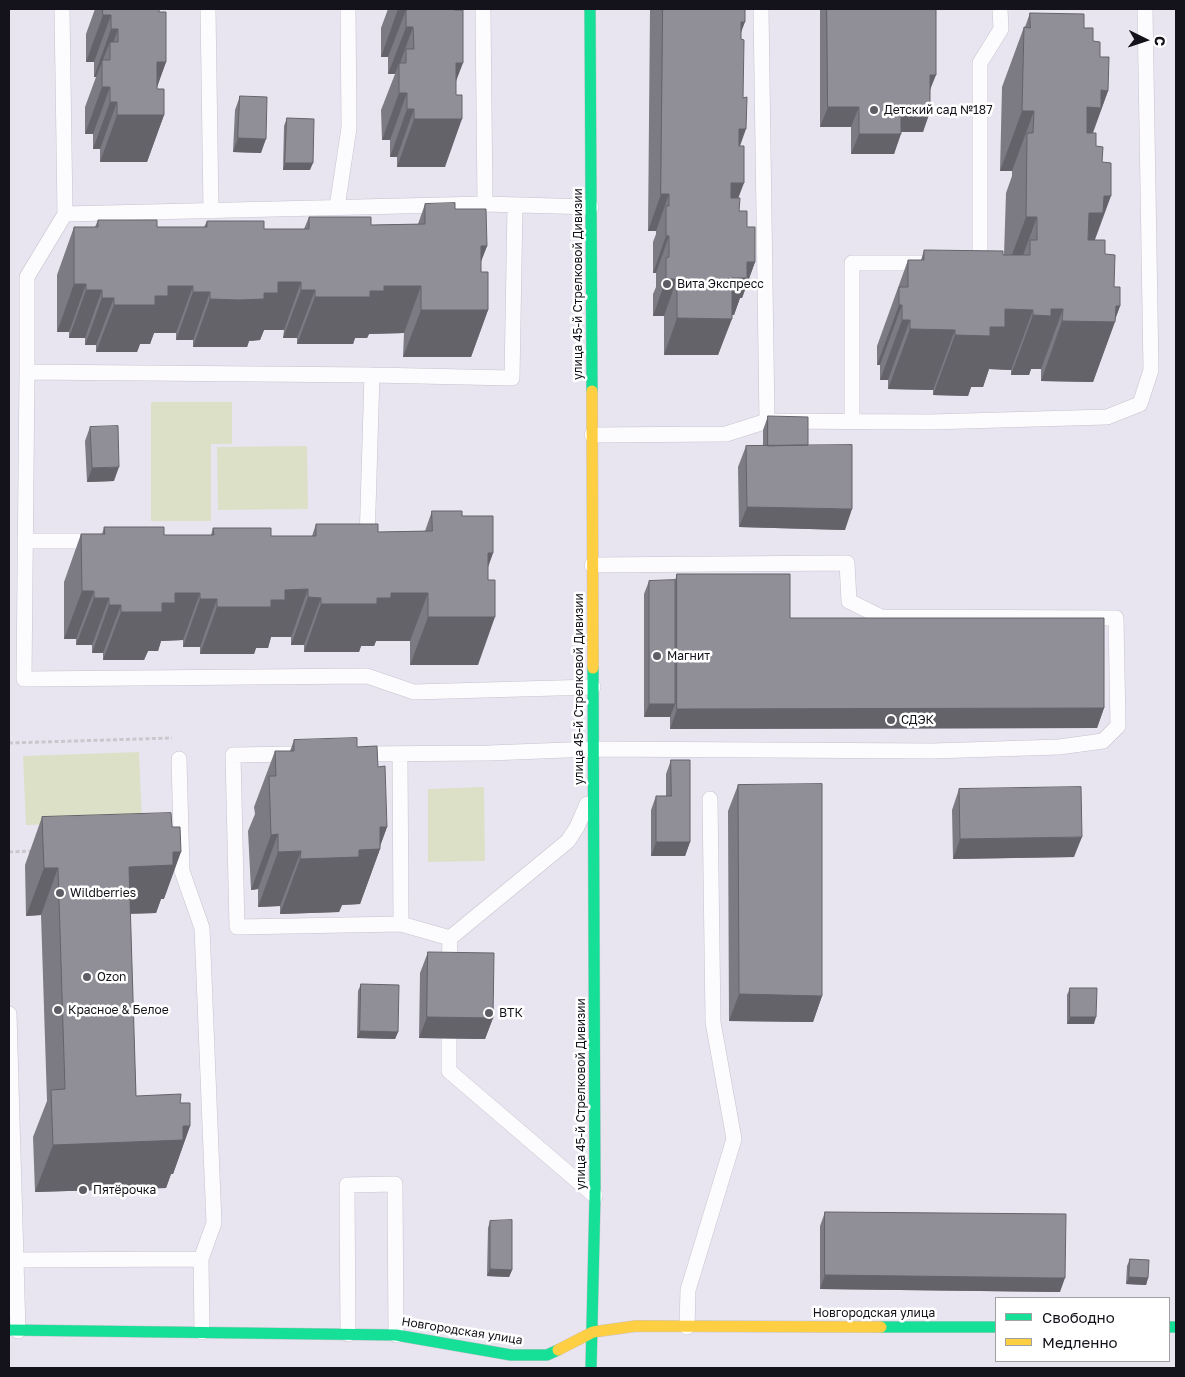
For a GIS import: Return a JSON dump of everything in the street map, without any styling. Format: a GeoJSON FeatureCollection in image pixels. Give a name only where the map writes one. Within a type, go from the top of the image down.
{"type":"FeatureCollection","features":[{"type":"Feature","properties":{"kind":"main road","name":"улица 45-й Стрелковой Дивизии"},"geometry":{"type":"LineString","coordinates":[[590,9],[595,1196],[591,1368]]}},
{"type":"Feature","properties":{"kind":"main road","name":"Новгородская улица"},"geometry":{"type":"LineString","coordinates":[[13,1330],[396,1335],[511,1355],[547,1355],[593,1332],[636,1326],[995,1327]]}},
{"type":"Feature","properties":{"kind":"lane"},"geometry":{"type":"LineString","coordinates":[[62,9],[65,214],[27,277],[24,678],[367,676],[414,692],[593,687]]}},
{"type":"Feature","properties":{"kind":"lane"},"geometry":{"type":"LineString","coordinates":[[208,9],[211,211]]}},
{"type":"Feature","properties":{"kind":"lane"},"geometry":{"type":"LineString","coordinates":[[337,208],[349,128],[348,9]]}},
{"type":"Feature","properties":{"kind":"lane"},"geometry":{"type":"LineString","coordinates":[[483,9],[485,204]]}},
{"type":"Feature","properties":{"kind":"lane"},"geometry":{"type":"LineString","coordinates":[[761,9],[767,421]]}},
{"type":"Feature","properties":{"kind":"lane"},"geometry":{"type":"LineString","coordinates":[[960,263],[980,263],[980,63],[1001,29],[1000,9]]}},
{"type":"Feature","properties":{"kind":"lane"},"geometry":{"type":"LineString","coordinates":[[592,435],[726,434],[767,421],[930,422],[1107,417],[1140,404],[1151,370],[1145,9]]}},
{"type":"Feature","properties":{"kind":"lane"},"geometry":{"type":"LineString","coordinates":[[65,214],[485,204],[591,207]]}},
{"type":"Feature","properties":{"kind":"lane"},"geometry":{"type":"LineString","coordinates":[[27,372],[512,378],[515,205]]}},
{"type":"Feature","properties":{"kind":"lane"},"geometry":{"type":"LineString","coordinates":[[852,421],[852,263],[940,263]]}},
{"type":"Feature","properties":{"kind":"lane"},"geometry":{"type":"LineString","coordinates":[[348,542],[368,542],[372,375]]}},
{"type":"Feature","properties":{"kind":"lane"},"geometry":{"type":"LineString","coordinates":[[25,541],[113,541]]}},
{"type":"Feature","properties":{"kind":"lane"},"geometry":{"type":"LineString","coordinates":[[341,754],[489,753],[593,749],[933,751],[1059,747],[1103,741],[1118,726],[1116,618],[881,618],[849,601],[848,564],[592,565]]}},
{"type":"Feature","properties":{"kind":"lane"},"geometry":{"type":"LineString","coordinates":[[312,754],[233,754],[237,927],[401,924],[450,938]]}},
{"type":"Feature","properties":{"kind":"lane"},"geometry":{"type":"LineString","coordinates":[[400,754],[401,924]]}},
{"type":"Feature","properties":{"kind":"lane"},"geometry":{"type":"LineString","coordinates":[[179,759],[182,871],[202,928],[214,1223],[201,1259],[202,1332]]}},
{"type":"Feature","properties":{"kind":"lane"},"geometry":{"type":"LineString","coordinates":[[448,973],[450,938],[568,841],[577,827],[593,791]]}},
{"type":"Feature","properties":{"kind":"lane"},"geometry":{"type":"LineString","coordinates":[[687,1327],[688,1290],[734,1139],[713,1022],[710,800]]}},
{"type":"Feature","properties":{"kind":"lane"},"geometry":{"type":"LineString","coordinates":[[9,1014],[16,1260],[13,1330]]}},
{"type":"Feature","properties":{"kind":"lane"},"geometry":{"type":"LineString","coordinates":[[449,1038],[449,1071],[595,1196]]}},
{"type":"Feature","properties":{"kind":"lane"},"geometry":{"type":"LineString","coordinates":[[348,1334],[347,1184],[395,1184],[396,1335]]}},
{"type":"Feature","properties":{"kind":"lane"},"geometry":{"type":"LineString","coordinates":[[16,1260],[201,1259]]}},
{"type":"Feature","properties":{"kind":"path"},"geometry":{"type":"LineString","coordinates":[[9,743],[178,737],[179,759]]}},
{"type":"Feature","properties":{"kind":"path"},"geometry":{"type":"LineString","coordinates":[[9,852],[37,851]]}},
{"type":"Feature","properties":{"kind":"green space"},"geometry":{"type":"Polygon","coordinates":[[[151,402],[232,402],[232,444],[211,444],[211,521],[151,521],[151,402]]]}},
{"type":"Feature","properties":{"kind":"green space"},"geometry":{"type":"Polygon","coordinates":[[[307,446],[308,509],[218,510],[217,447],[307,446]]]}},
{"type":"Feature","properties":{"kind":"green space"},"geometry":{"type":"Polygon","coordinates":[[[139,752],[142,821],[26,825],[23,756],[139,752]]]}},
{"type":"Feature","properties":{"kind":"green space"},"geometry":{"type":"Polygon","coordinates":[[[484,787],[485,861],[428,862],[428,789],[484,787]]]}},
{"type":"Feature","properties":{"kind":"building"},"geometry":{"type":"Polygon","coordinates":[[[103,9],[159,9],[159,12],[166,12],[166,62],[157,62],[157,89],[164,89],[164,115],[117,115],[117,102],[110,102],[110,87],[102,87],[102,60],[110,60],[110,42],[118,42],[118,29],[111,29],[111,15],[103,15],[103,9]]]}},
{"type":"Feature","properties":{"kind":"building"},"geometry":{"type":"Polygon","coordinates":[[[398,9],[463,10],[463,63],[456,63],[456,95],[462,95],[462,119],[414,119],[414,109],[407,109],[407,93],[399,93],[399,63],[406,63],[406,49],[414,49],[413,27],[406,27],[406,10],[398,9]]]}},
{"type":"Feature","properties":{"kind":"building"},"geometry":{"type":"Polygon","coordinates":[[[663,9],[745,9],[745,22],[741,22],[741,39],[744,40],[743,98],[747,97],[746,129],[739,129],[739,146],[744,146],[744,183],[731,183],[731,198],[740,198],[739,211],[747,211],[747,227],[755,227],[755,262],[747,262],[747,278],[732,278],[732,319],[677,318],[677,279],[666,279],[669,236],[666,236],[666,206],[669,206],[669,194],[661,194],[663,9]]]}},
{"type":"Feature","properties":{"kind":"building"},"geometry":{"type":"Polygon","coordinates":[[[827,9],[936,9],[936,75],[930,75],[930,112],[901,112],[901,134],[859,134],[859,107],[828,107],[827,9]]]}},
{"type":"Feature","properties":{"kind":"building"},"geometry":{"type":"Polygon","coordinates":[[[1030,13],[1084,14],[1084,28],[1093,28],[1093,41],[1100,42],[1100,57],[1109,57],[1108,91],[1101,90],[1101,108],[1087,107],[1087,133],[1096,133],[1096,146],[1103,147],[1102,162],[1111,163],[1111,196],[1104,196],[1103,213],[1089,213],[1088,240],[1105,240],[1105,254],[1115,255],[1114,287],[1120,287],[1120,306],[1116,306],[1115,322],[1062,321],[1063,309],[1051,309],[1051,316],[1033,315],[1033,310],[1005,309],[1005,327],[990,327],[990,336],[955,335],[955,330],[910,329],[910,320],[902,320],[902,305],[899,305],[899,287],[908,287],[908,260],[924,260],[924,250],[1003,251],[1003,255],[1030,255],[1030,240],[1037,240],[1037,217],[1026,217],[1027,133],[1033,133],[1034,111],[1022,111],[1024,27],[1030,28],[1030,13]]]}},
{"type":"Feature","properties":{"kind":"building"},"geometry":{"type":"Polygon","coordinates":[[[240,96],[267,97],[266,139],[238,138],[240,96]]]}},
{"type":"Feature","properties":{"kind":"building"},"geometry":{"type":"Polygon","coordinates":[[[287,118],[314,119],[313,163],[285,163],[287,118]]]}},
{"type":"Feature","properties":{"kind":"building"},"geometry":{"type":"Polygon","coordinates":[[[455,203],[455,209],[486,209],[487,246],[481,246],[481,272],[488,272],[488,310],[421,310],[421,286],[384,286],[384,291],[370,291],[370,297],[315,297],[315,290],[301,290],[301,282],[278,282],[278,293],[264,293],[264,299],[239,300],[210,299],[210,292],[193,292],[193,286],[168,286],[168,296],[155,296],[155,305],[114,305],[114,298],[102,298],[102,290],[86,290],[86,284],[74,284],[74,227],[98,227],[98,220],[157,220],[157,227],[207,227],[207,221],[264,221],[264,229],[309,229],[309,217],[371,217],[371,225],[425,224],[425,204],[455,203]]]}},
{"type":"Feature","properties":{"kind":"building"},"geometry":{"type":"Polygon","coordinates":[[[768,416],[808,417],[808,445],[768,446],[768,416]]]}},
{"type":"Feature","properties":{"kind":"building"},"geometry":{"type":"Polygon","coordinates":[[[118,426],[119,467],[92,468],[90,427],[118,426]]]}},
{"type":"Feature","properties":{"kind":"building"},"geometry":{"type":"Polygon","coordinates":[[[852,445],[852,509],[747,507],[746,446],[852,445]]]}},
{"type":"Feature","properties":{"kind":"building"},"geometry":{"type":"Polygon","coordinates":[[[432,511],[462,511],[462,516],[493,516],[493,553],[488,553],[488,580],[495,580],[495,617],[428,617],[428,593],[391,593],[391,598],[377,598],[377,604],[321,604],[321,598],[308,597],[308,589],[285,590],[285,600],[271,600],[271,607],[217,607],[217,599],[200,599],[200,593],[175,593],[175,603],[162,603],[162,612],[121,612],[121,605],[109,605],[109,598],[94,598],[94,591],[82,591],[81,534],[105,534],[104,527],[164,527],[164,535],[214,535],[213,528],[271,528],[271,536],[316,536],[316,524],[378,524],[378,532],[432,531],[432,511]]]}},
{"type":"Feature","properties":{"kind":"building"},"geometry":{"type":"Polygon","coordinates":[[[677,574],[790,574],[790,618],[1104,618],[1104,708],[677,709],[677,574]]]}},
{"type":"Feature","properties":{"kind":"building"},"geometry":{"type":"Polygon","coordinates":[[[675,580],[675,704],[649,704],[649,581],[675,580]]]}},
{"type":"Feature","properties":{"kind":"building"},"geometry":{"type":"Polygon","coordinates":[[[357,738],[357,747],[377,746],[378,767],[385,766],[387,827],[380,827],[380,849],[359,850],[359,857],[300,859],[301,851],[278,852],[278,834],[271,835],[269,776],[276,776],[275,751],[294,751],[294,740],[357,738]]]}},
{"type":"Feature","properties":{"kind":"building"},"geometry":{"type":"Polygon","coordinates":[[[671,760],[690,760],[690,842],[656,842],[656,796],[671,796],[671,760]]]}},
{"type":"Feature","properties":{"kind":"building"},"geometry":{"type":"Polygon","coordinates":[[[822,784],[822,996],[739,994],[738,785],[822,784]]]}},
{"type":"Feature","properties":{"kind":"building"},"geometry":{"type":"Polygon","coordinates":[[[1081,787],[1082,837],[960,839],[959,789],[1081,787]]]}},
{"type":"Feature","properties":{"kind":"building"},"geometry":{"type":"Polygon","coordinates":[[[171,813],[172,827],[180,827],[181,852],[173,852],[173,865],[129,867],[136,1096],[181,1094],[180,1103],[190,1103],[190,1126],[183,1126],[183,1140],[53,1145],[51,1090],[65,1089],[58,868],[44,868],[42,817],[171,813]]]}},
{"type":"Feature","properties":{"kind":"building"},"geometry":{"type":"Polygon","coordinates":[[[428,952],[494,953],[493,1018],[427,1017],[428,952]]]}},
{"type":"Feature","properties":{"kind":"building"},"geometry":{"type":"Polygon","coordinates":[[[361,984],[399,985],[398,1032],[360,1031],[361,984]]]}},
{"type":"Feature","properties":{"kind":"building"},"geometry":{"type":"Polygon","coordinates":[[[1070,988],[1097,988],[1096,1017],[1070,1017],[1070,988]]]}},
{"type":"Feature","properties":{"kind":"building"},"geometry":{"type":"Polygon","coordinates":[[[825,1212],[1066,1214],[1065,1278],[825,1275],[825,1212]]]}},
{"type":"Feature","properties":{"kind":"building"},"geometry":{"type":"Polygon","coordinates":[[[512,1220],[512,1270],[490,1269],[490,1221],[512,1220]]]}},
{"type":"Feature","properties":{"kind":"building"},"geometry":{"type":"Polygon","coordinates":[[[1130,1259],[1149,1260],[1148,1278],[1129,1277],[1130,1259]]]}},
{"type":"Feature","properties":{"kind":"traffic: fast"},"geometry":{"type":"LineString","coordinates":[[590,9],[592,391]]}},
{"type":"Feature","properties":{"kind":"traffic: fast"},"geometry":{"type":"LineString","coordinates":[[591,1368],[595,1196],[593,668]]}},
{"type":"Feature","properties":{"kind":"traffic: fast"},"geometry":{"type":"LineString","coordinates":[[881,1327],[995,1327]]}},
{"type":"Feature","properties":{"kind":"traffic: fast"},"geometry":{"type":"LineString","coordinates":[[1170,1327],[1176,1327]]}},
{"type":"Feature","properties":{"kind":"traffic: fast"},"geometry":{"type":"LineString","coordinates":[[9,1330],[396,1335],[511,1355],[547,1355],[558,1350]]}},
{"type":"Feature","properties":{"kind":"traffic: slow"},"geometry":{"type":"LineString","coordinates":[[592,391],[593,668]]}},
{"type":"Feature","properties":{"kind":"traffic: slow"},"geometry":{"type":"LineString","coordinates":[[558,1350],[593,1332],[636,1326],[881,1327]]}},
{"type":"Feature","properties":{"kind":"place","name":"Детский сад №187"},"geometry":{"type":"Point","coordinates":[874,110]}},
{"type":"Feature","properties":{"kind":"place","name":"Вита Экспресс"},"geometry":{"type":"Point","coordinates":[667,284]}},
{"type":"Feature","properties":{"kind":"place","name":"Магнит"},"geometry":{"type":"Point","coordinates":[657,656]}},
{"type":"Feature","properties":{"kind":"place","name":"СДЭК"},"geometry":{"type":"Point","coordinates":[891,720]}},
{"type":"Feature","properties":{"kind":"place","name":"Wildberries"},"geometry":{"type":"Point","coordinates":[60,893]}},
{"type":"Feature","properties":{"kind":"place","name":"Ozon"},"geometry":{"type":"Point","coordinates":[87,977]}},
{"type":"Feature","properties":{"kind":"place","name":"Красное & Белое"},"geometry":{"type":"Point","coordinates":[58,1010]}},
{"type":"Feature","properties":{"kind":"place","name":"ВТК"},"geometry":{"type":"Point","coordinates":[489,1013]}},
{"type":"Feature","properties":{"kind":"place","name":"Пятёрочка"},"geometry":{"type":"Point","coordinates":[83,1190]}}]}
